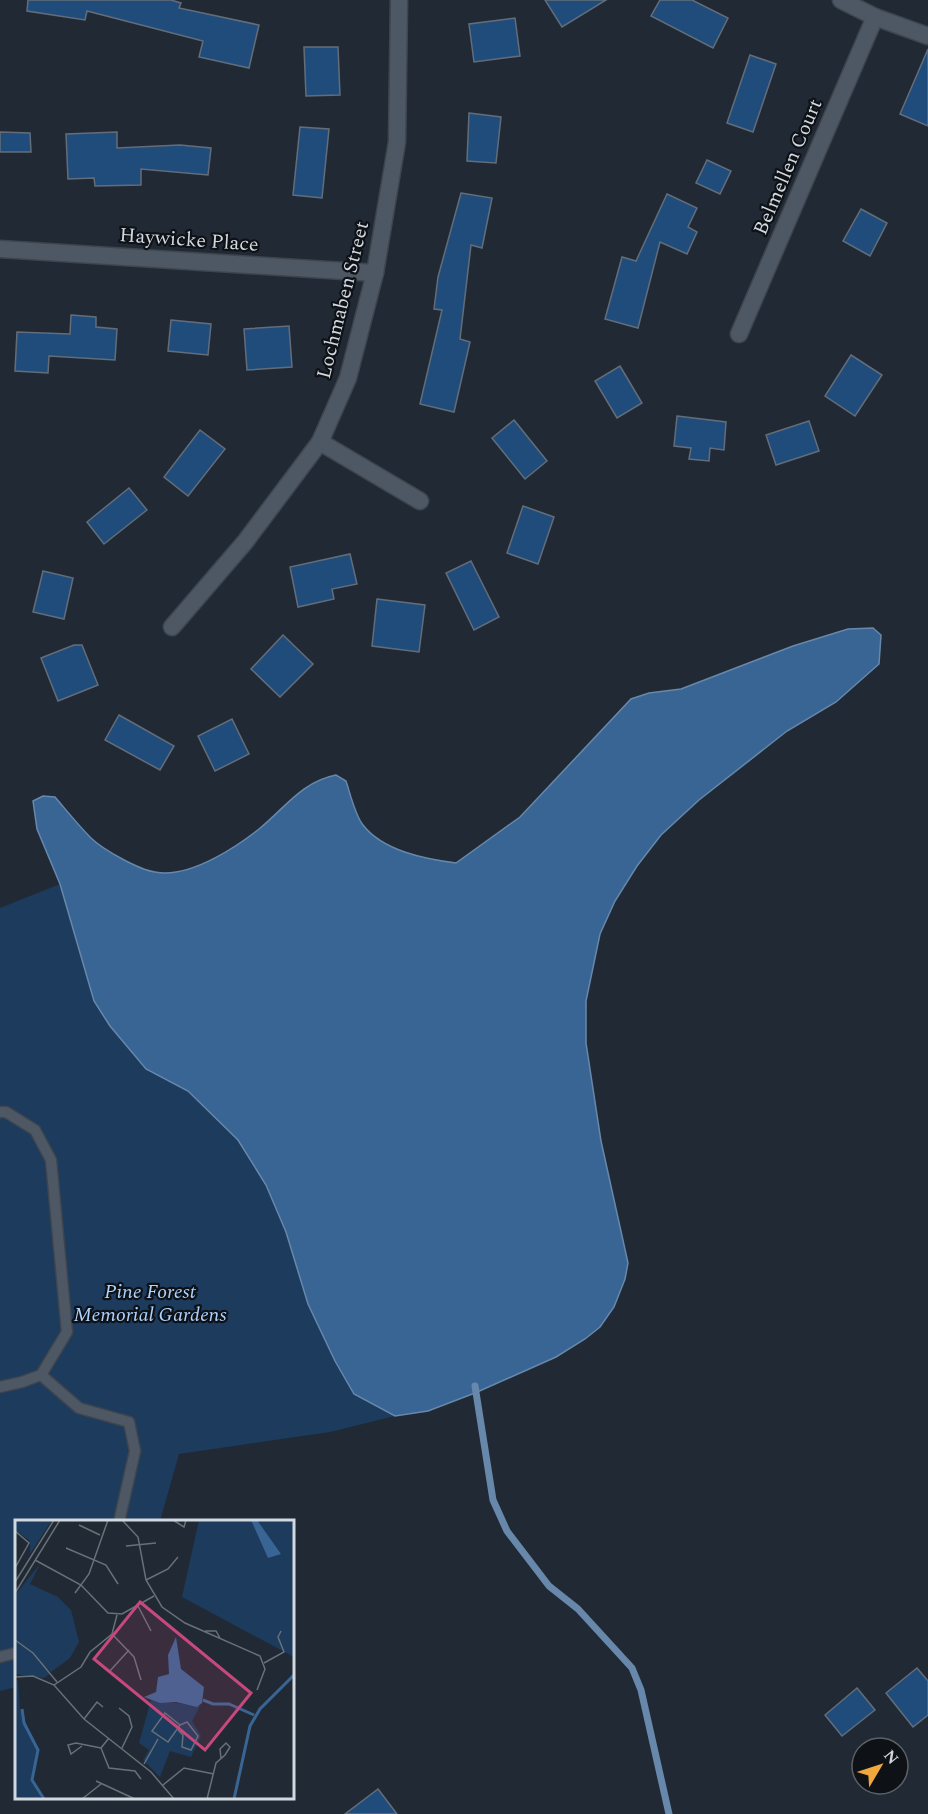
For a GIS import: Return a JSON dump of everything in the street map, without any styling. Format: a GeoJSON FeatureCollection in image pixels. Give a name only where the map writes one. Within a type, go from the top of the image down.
{"type":"FeatureCollection","features":[{"type":"Feature","properties":{"kind":"street","name":"Lochmaben Street"},"geometry":{"type":"LineString","coordinates":[[172,627],[245,542],[320,442],[348,378],[375,273],[397,142],[399,0]]}},
{"type":"Feature","properties":{"kind":"street"},"geometry":{"type":"LineString","coordinates":[[841,0],[875,17],[928,36]]}},
{"type":"Feature","properties":{"kind":"street","name":"Belmellen Court"},"geometry":{"type":"LineString","coordinates":[[739,334],[875,17]]}},
{"type":"Feature","properties":{"kind":"street","name":"Haywicke Place"},"geometry":{"type":"LineString","coordinates":[[0,249],[375,273]]}},
{"type":"Feature","properties":{"kind":"street"},"geometry":{"type":"LineString","coordinates":[[320,442],[420,501]]}},
{"type":"Feature","properties":{"kind":"lane"},"geometry":{"type":"LineString","coordinates":[[0,1112],[6,1112],[35,1130],[51,1160],[67,1332],[41,1375],[0,1387]]}},
{"type":"Feature","properties":{"kind":"lane"},"geometry":{"type":"LineString","coordinates":[[41,1375],[79,1408],[129,1422],[135,1451],[119,1520]]}},
{"type":"Feature","properties":{"kind":"lane"},"geometry":{"type":"LineString","coordinates":[[0,1657],[15,1653]]}},
{"type":"Feature","properties":{"kind":"green space","name":"Pine Forest Memorial Gardens"},"geometry":{"type":"Polygon","coordinates":[[[60,884],[94,1001],[110,1026],[146,1069],[188,1091],[238,1140],[266,1185],[286,1232],[308,1304],[335,1361],[354,1394],[395,1416],[330,1432],[179,1454],[160,1520],[15,1520],[15,1687],[0,1691],[0,908],[60,884]]]}},
{"type":"Feature","properties":{"kind":"shaded area"},"geometry":{"type":"Polygon","coordinates":[[[873,628],[881,635],[879,664],[836,702],[787,731],[699,800],[661,835],[637,866],[615,901],[600,934],[586,1001],[586,1043],[601,1141],[628,1263],[625,1279],[614,1307],[600,1327],[556,1357],[428,1411],[395,1416],[354,1394],[335,1361],[308,1304],[286,1232],[266,1185],[238,1140],[188,1091],[146,1069],[110,1026],[94,1001],[60,884],[37,829],[33,801],[43,796],[55,797],[86,833],[103,848],[126,861],[154,872],[177,872],[202,864],[239,844],[303,790],[324,778],[336,775],[346,781],[358,816],[371,834],[405,852],[456,863],[520,817],[631,699],[649,693],[681,689],[793,646],[848,629],[873,628]]]}},
{"type":"Feature","properties":{"kind":"building"},"geometry":{"type":"Polygon","coordinates":[[[28,0],[171,0],[181,3],[179,8],[259,25],[249,68],[199,57],[203,41],[87,11],[85,20],[27,11],[28,0]]]}},
{"type":"Feature","properties":{"kind":"building"},"geometry":{"type":"Polygon","coordinates":[[[545,0],[606,0],[562,27],[545,0]]]}},
{"type":"Feature","properties":{"kind":"building"},"geometry":{"type":"Polygon","coordinates":[[[660,0],[692,0],[728,18],[713,48],[651,16],[660,0]]]}},
{"type":"Feature","properties":{"kind":"building"},"geometry":{"type":"Polygon","coordinates":[[[515,18],[520,56],[474,62],[469,24],[515,18]]]}},
{"type":"Feature","properties":{"kind":"building"},"geometry":{"type":"Polygon","coordinates":[[[304,47],[338,47],[340,95],[306,96],[304,47]]]}},
{"type":"Feature","properties":{"kind":"building"},"geometry":{"type":"Polygon","coordinates":[[[928,49],[928,126],[900,114],[928,49]]]}},
{"type":"Feature","properties":{"kind":"building"},"geometry":{"type":"Polygon","coordinates":[[[750,55],[776,64],[753,132],[727,123],[750,55]]]}},
{"type":"Feature","properties":{"kind":"building"},"geometry":{"type":"Polygon","coordinates":[[[469,113],[501,117],[496,163],[467,161],[469,113]]]}},
{"type":"Feature","properties":{"kind":"building"},"geometry":{"type":"Polygon","coordinates":[[[300,127],[329,129],[322,198],[293,195],[300,127]]]}},
{"type":"Feature","properties":{"kind":"building"},"geometry":{"type":"Polygon","coordinates":[[[0,132],[30,133],[31,152],[0,152],[0,132]]]}},
{"type":"Feature","properties":{"kind":"building"},"geometry":{"type":"Polygon","coordinates":[[[117,132],[117,148],[180,145],[211,148],[208,175],[141,169],[141,185],[95,186],[94,178],[68,179],[66,134],[117,132]]]}},
{"type":"Feature","properties":{"kind":"building"},"geometry":{"type":"Polygon","coordinates":[[[707,160],[731,171],[720,194],[696,183],[707,160]]]}},
{"type":"Feature","properties":{"kind":"building"},"geometry":{"type":"Polygon","coordinates":[[[461,193],[492,198],[482,248],[471,245],[460,339],[470,342],[454,412],[420,404],[442,310],[434,309],[438,277],[461,193]]]}},
{"type":"Feature","properties":{"kind":"building"},"geometry":{"type":"Polygon","coordinates":[[[667,194],[697,208],[688,227],[697,232],[687,254],[660,242],[638,328],[605,319],[622,257],[636,261],[667,194]]]}},
{"type":"Feature","properties":{"kind":"building"},"geometry":{"type":"Polygon","coordinates":[[[861,209],[887,223],[870,256],[843,241],[861,209]]]}},
{"type":"Feature","properties":{"kind":"building"},"geometry":{"type":"Polygon","coordinates":[[[71,315],[96,317],[96,327],[117,329],[115,360],[49,356],[48,373],[15,371],[17,332],[70,334],[71,315]]]}},
{"type":"Feature","properties":{"kind":"building"},"geometry":{"type":"Polygon","coordinates":[[[171,320],[211,324],[208,355],[168,351],[171,320]]]}},
{"type":"Feature","properties":{"kind":"building"},"geometry":{"type":"Polygon","coordinates":[[[289,326],[292,367],[247,370],[244,329],[289,326]]]}},
{"type":"Feature","properties":{"kind":"building"},"geometry":{"type":"Polygon","coordinates":[[[851,355],[882,375],[855,416],[825,396],[851,355]]]}},
{"type":"Feature","properties":{"kind":"building"},"geometry":{"type":"Polygon","coordinates":[[[620,366],[642,403],[617,418],[595,381],[620,366]]]}},
{"type":"Feature","properties":{"kind":"building"},"geometry":{"type":"Polygon","coordinates":[[[677,416],[726,422],[724,450],[710,448],[709,461],[689,459],[691,448],[674,446],[677,416]]]}},
{"type":"Feature","properties":{"kind":"building"},"geometry":{"type":"Polygon","coordinates":[[[514,420],[547,461],[525,479],[492,438],[514,420]]]}},
{"type":"Feature","properties":{"kind":"building"},"geometry":{"type":"Polygon","coordinates":[[[809,421],[819,451],[776,465],[766,435],[809,421]]]}},
{"type":"Feature","properties":{"kind":"building"},"geometry":{"type":"Polygon","coordinates":[[[200,430],[225,449],[188,496],[164,477],[200,430]]]}},
{"type":"Feature","properties":{"kind":"building"},"geometry":{"type":"Polygon","coordinates":[[[129,488],[147,510],[104,544],[87,522],[129,488]]]}},
{"type":"Feature","properties":{"kind":"building"},"geometry":{"type":"Polygon","coordinates":[[[523,506],[554,517],[538,564],[507,553],[523,506]]]}},
{"type":"Feature","properties":{"kind":"building"},"geometry":{"type":"Polygon","coordinates":[[[350,554],[357,584],[332,589],[334,599],[298,607],[290,567],[350,554]]]}},
{"type":"Feature","properties":{"kind":"building"},"geometry":{"type":"Polygon","coordinates":[[[471,561],[499,617],[474,630],[446,573],[471,561]]]}},
{"type":"Feature","properties":{"kind":"building"},"geometry":{"type":"Polygon","coordinates":[[[43,571],[73,578],[64,619],[33,612],[43,571]]]}},
{"type":"Feature","properties":{"kind":"building"},"geometry":{"type":"Polygon","coordinates":[[[377,599],[425,605],[419,652],[372,646],[377,599]]]}},
{"type":"Feature","properties":{"kind":"building"},"geometry":{"type":"Polygon","coordinates":[[[283,635],[313,664],[280,697],[251,669],[283,635]]]}},
{"type":"Feature","properties":{"kind":"building"},"geometry":{"type":"Polygon","coordinates":[[[74,645],[82,645],[98,685],[58,701],[41,658],[74,645]]]}},
{"type":"Feature","properties":{"kind":"building"},"geometry":{"type":"Polygon","coordinates":[[[119,715],[174,746],[160,770],[105,740],[119,715]]]}},
{"type":"Feature","properties":{"kind":"building"},"geometry":{"type":"Polygon","coordinates":[[[232,719],[249,754],[215,771],[198,736],[232,719]]]}},
{"type":"Feature","properties":{"kind":"building"},"geometry":{"type":"Polygon","coordinates":[[[917,1668],[928,1681],[928,1715],[913,1727],[886,1693],[917,1668]]]}},
{"type":"Feature","properties":{"kind":"building"},"geometry":{"type":"Polygon","coordinates":[[[857,1688],[875,1710],[842,1736],[825,1715],[857,1688]]]}},
{"type":"Feature","properties":{"kind":"building"},"geometry":{"type":"Polygon","coordinates":[[[378,1789],[397,1814],[345,1814],[378,1789]]]}},
{"type":"Feature","properties":{"kind":"waterway"},"geometry":{"type":"LineString","coordinates":[[475,1386],[493,1500],[507,1531],[549,1586],[578,1609],[632,1668],[641,1690],[669,1814]]}}]}
